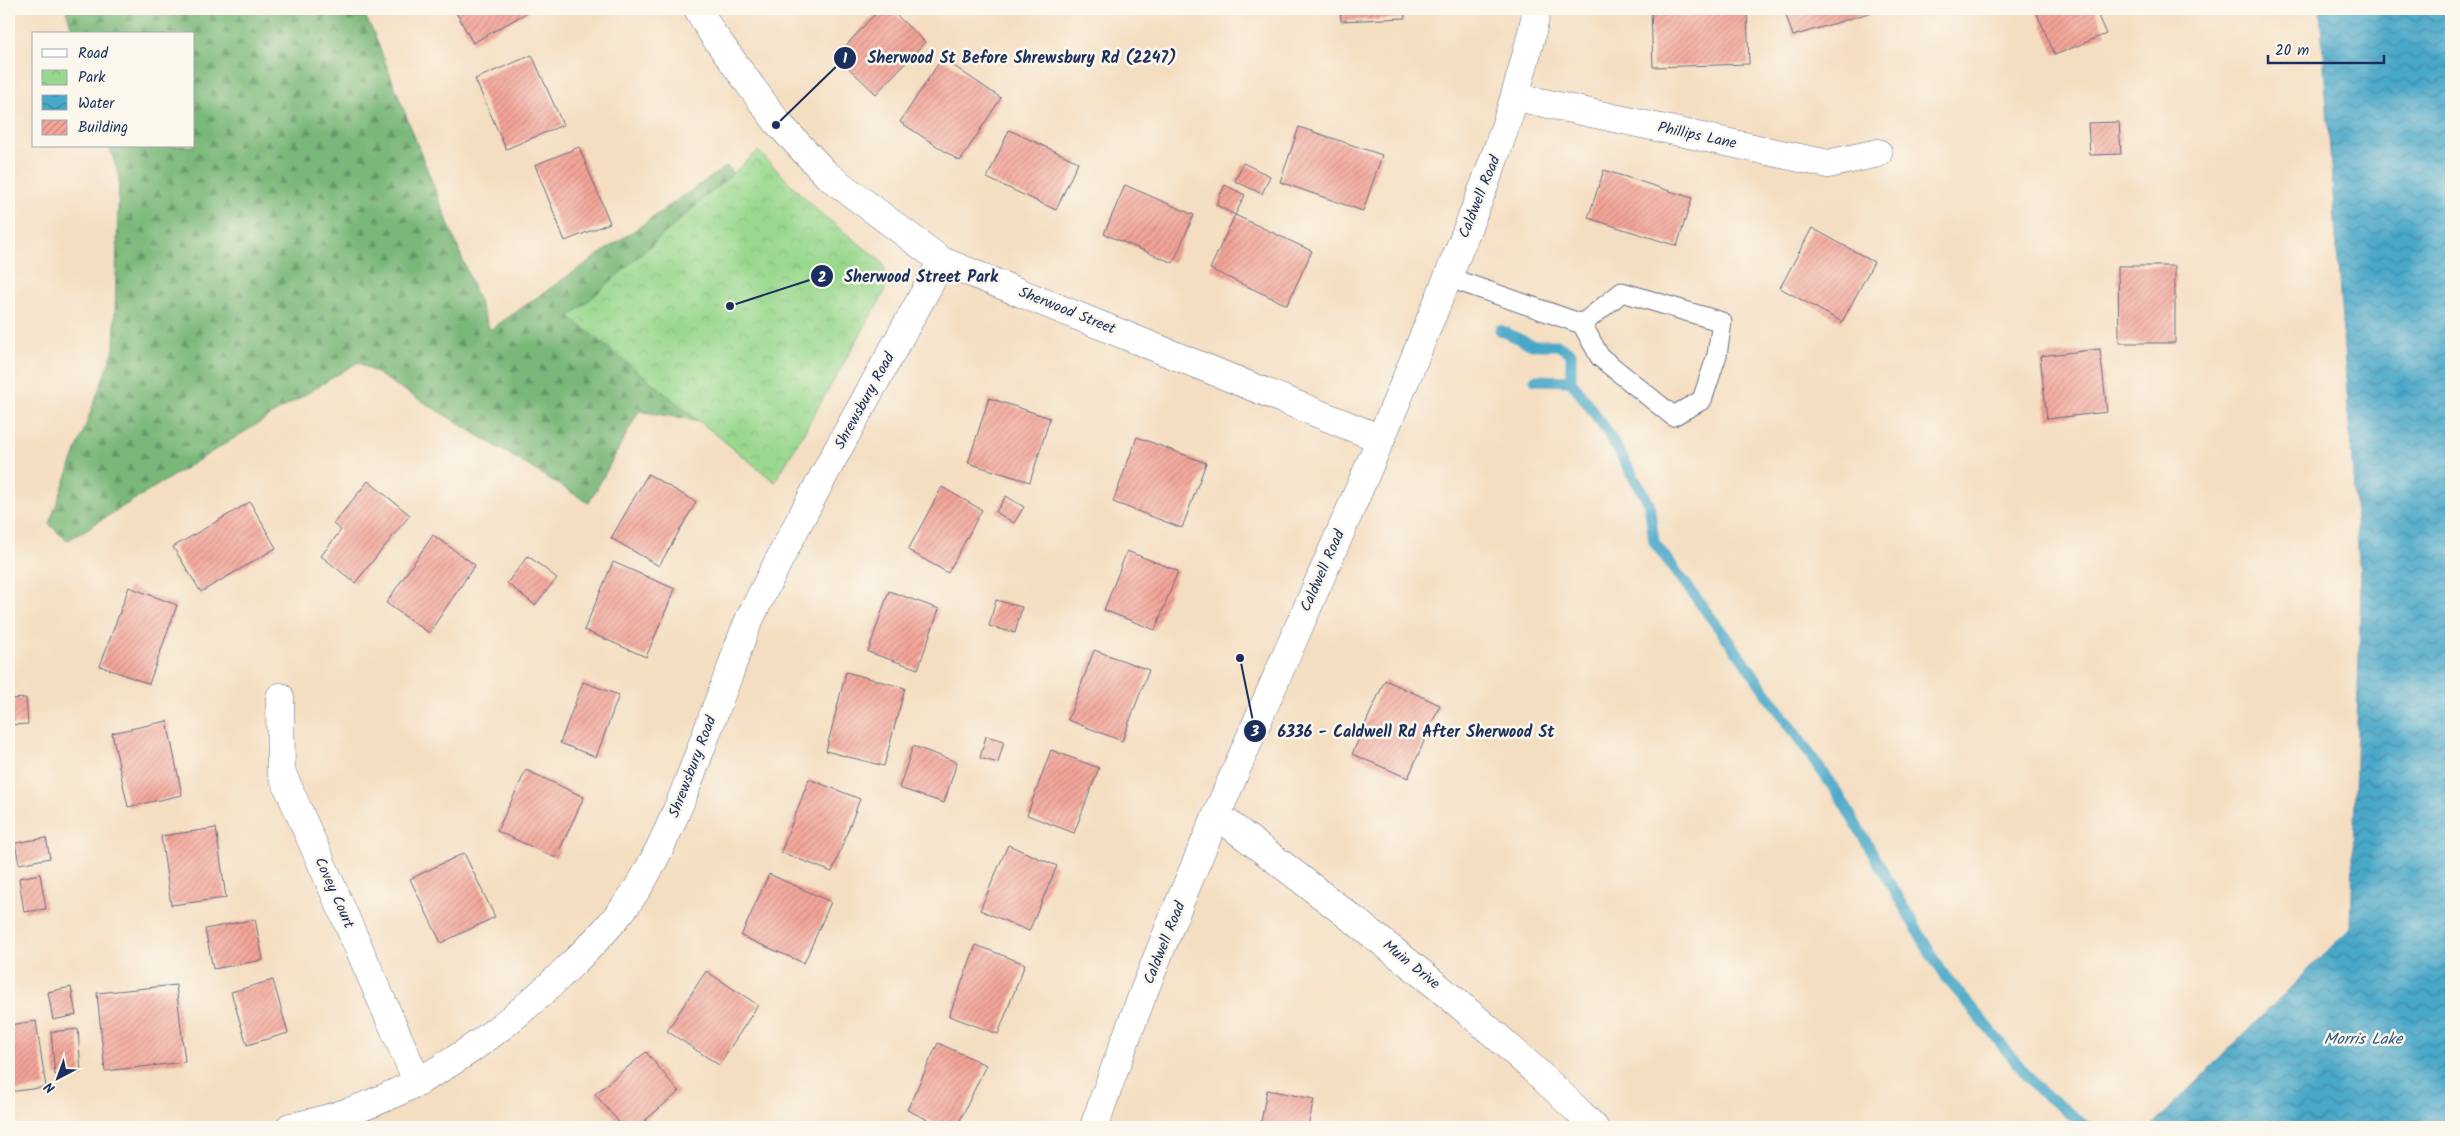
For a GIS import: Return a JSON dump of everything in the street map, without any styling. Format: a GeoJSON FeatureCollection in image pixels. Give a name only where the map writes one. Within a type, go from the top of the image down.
{"type":"FeatureCollection","features":[{"type":"Feature","properties":{"kind":"street","name":"Sherwood Street"},"geometry":{"type":"LineString","coordinates":[[698,9],[712,33],[777,122],[827,174],[942,261],[1381,439]]}},
{"type":"Feature","properties":{"kind":"street","name":"Caldwell Road"},"geometry":{"type":"LineString","coordinates":[[1094,1127],[1116,1062],[1217,815],[1381,439],[1490,174],[1516,97],[1537,9]]}},
{"type":"Feature","properties":{"kind":"street","name":"Phillips Lane"},"geometry":{"type":"LineString","coordinates":[[1516,97],[1828,164],[1878,153]]}},
{"type":"Feature","properties":{"kind":"street","name":"Shrewsbury Road"},"geometry":{"type":"LineString","coordinates":[[290,1127],[333,1116],[418,1082],[485,1040],[542,994],[602,936],[643,880],[669,827],[749,620],[786,545],[942,261]]}},
{"type":"Feature","properties":{"kind":"street","name":"Covey Court"},"geometry":{"type":"LineString","coordinates":[[280,697],[281,771],[418,1082]]}},
{"type":"Feature","properties":{"kind":"street","name":"Muin Drive"},"geometry":{"type":"LineString","coordinates":[[1217,815],[1399,954],[1545,1078],[1594,1127]]}},
{"type":"Feature","properties":{"kind":"lane"},"geometry":{"type":"LineString","coordinates":[[1447,277],[1582,324],[1600,357],[1673,416],[1702,400],[1717,355],[1722,322],[1622,292],[1582,324]]}},
{"type":"Feature","properties":{"kind":"green space"},"geometry":{"type":"Polygon","coordinates":[[[66,9],[361,9],[373,31],[490,330],[727,166],[766,217],[754,430],[639,411],[589,503],[358,362],[67,541],[49,524],[114,349],[119,176],[110,148],[195,148],[195,32],[72,32],[66,9]]]}},
{"type":"Feature","properties":{"kind":"green space"},"geometry":{"type":"Polygon","coordinates":[[[758,151],[820,213],[881,261],[888,278],[883,295],[775,482],[570,317],[758,151]]]}},
{"type":"Feature","properties":{"kind":"water","name":"Morris Lake"},"geometry":{"type":"Polygon","coordinates":[[[2320,9],[2451,9],[2451,1127],[2151,1127],[2351,927],[2361,590],[2320,9]]]}},
{"type":"Feature","properties":{"kind":"building"},"geometry":{"type":"Polygon","coordinates":[[[454,9],[526,9],[528,12],[473,43],[454,9]]]}},
{"type":"Feature","properties":{"kind":"building"},"geometry":{"type":"Polygon","coordinates":[[[880,9],[890,9],[925,42],[876,94],[836,56],[880,9]]]}},
{"type":"Feature","properties":{"kind":"building"},"geometry":{"type":"Polygon","coordinates":[[[1340,9],[1404,9],[1405,18],[1341,21],[1340,9]]]}},
{"type":"Feature","properties":{"kind":"building"},"geometry":{"type":"Polygon","coordinates":[[[1651,9],[1747,9],[1749,64],[1653,67],[1651,9]]]}},
{"type":"Feature","properties":{"kind":"building"},"geometry":{"type":"Polygon","coordinates":[[[1784,9],[1882,9],[1793,36],[1784,9]]]}},
{"type":"Feature","properties":{"kind":"building"},"geometry":{"type":"Polygon","coordinates":[[[2035,9],[2095,9],[2106,34],[2055,55],[2035,9]]]}},
{"type":"Feature","properties":{"kind":"building"},"geometry":{"type":"Polygon","coordinates":[[[532,55],[563,125],[506,149],[475,79],[532,55]]]}},
{"type":"Feature","properties":{"kind":"building"},"geometry":{"type":"Polygon","coordinates":[[[942,58],[1001,98],[960,161],[900,122],[942,58]]]}},
{"type":"Feature","properties":{"kind":"building"},"geometry":{"type":"Polygon","coordinates":[[[2119,122],[2121,154],[2090,155],[2088,123],[2119,122]]]}},
{"type":"Feature","properties":{"kind":"building"},"geometry":{"type":"Polygon","coordinates":[[[1299,127],[1382,155],[1363,211],[1280,182],[1299,127]]]}},
{"type":"Feature","properties":{"kind":"building"},"geometry":{"type":"Polygon","coordinates":[[[1009,130],[1078,162],[1056,210],[987,178],[1009,130]]]}},
{"type":"Feature","properties":{"kind":"building"},"geometry":{"type":"Polygon","coordinates":[[[579,147],[610,223],[565,241],[535,165],[579,147]]]}},
{"type":"Feature","properties":{"kind":"building"},"geometry":{"type":"Polygon","coordinates":[[[1243,163],[1270,176],[1262,194],[1235,181],[1243,163]]]}},
{"type":"Feature","properties":{"kind":"building"},"geometry":{"type":"Polygon","coordinates":[[[1604,170],[1692,198],[1677,246],[1588,218],[1604,170]]]}},
{"type":"Feature","properties":{"kind":"building"},"geometry":{"type":"Polygon","coordinates":[[[1125,185],[1194,215],[1173,263],[1104,234],[1125,185]]]}},
{"type":"Feature","properties":{"kind":"building"},"geometry":{"type":"Polygon","coordinates":[[[1225,185],[1245,195],[1235,215],[1216,205],[1225,185]]]}},
{"type":"Feature","properties":{"kind":"building"},"geometry":{"type":"Polygon","coordinates":[[[1235,215],[1312,251],[1287,305],[1210,269],[1235,215]]]}},
{"type":"Feature","properties":{"kind":"building"},"geometry":{"type":"Polygon","coordinates":[[[1812,228],[1874,262],[1842,322],[1780,288],[1812,228]]]}},
{"type":"Feature","properties":{"kind":"building"},"geometry":{"type":"Polygon","coordinates":[[[2118,266],[2175,266],[2175,343],[2119,343],[2118,266]]]}},
{"type":"Feature","properties":{"kind":"building"},"geometry":{"type":"Polygon","coordinates":[[[2100,349],[2107,412],[2047,419],[2040,356],[2100,349]]]}},
{"type":"Feature","properties":{"kind":"building"},"geometry":{"type":"Polygon","coordinates":[[[989,398],[1050,418],[1030,482],[968,463],[989,398]]]}},
{"type":"Feature","properties":{"kind":"building"},"geometry":{"type":"Polygon","coordinates":[[[1137,437],[1206,463],[1182,528],[1113,502],[1137,437]]]}},
{"type":"Feature","properties":{"kind":"building"},"geometry":{"type":"Polygon","coordinates":[[[648,474],[696,502],[659,566],[611,538],[648,474]]]}},
{"type":"Feature","properties":{"kind":"building"},"geometry":{"type":"Polygon","coordinates":[[[368,481],[410,515],[355,583],[321,556],[341,530],[333,524],[368,481]]]}},
{"type":"Feature","properties":{"kind":"building"},"geometry":{"type":"Polygon","coordinates":[[[942,487],[982,510],[948,573],[908,550],[942,487]]]}},
{"type":"Feature","properties":{"kind":"building"},"geometry":{"type":"Polygon","coordinates":[[[1006,496],[1024,507],[1014,523],[996,512],[1006,496]]]}},
{"type":"Feature","properties":{"kind":"building"},"geometry":{"type":"Polygon","coordinates":[[[250,502],[276,548],[201,592],[173,547],[250,502]]]}},
{"type":"Feature","properties":{"kind":"building"},"geometry":{"type":"Polygon","coordinates":[[[433,535],[475,565],[429,633],[386,603],[433,535]]]}},
{"type":"Feature","properties":{"kind":"building"},"geometry":{"type":"Polygon","coordinates":[[[1127,551],[1178,571],[1155,630],[1104,610],[1127,551]]]}},
{"type":"Feature","properties":{"kind":"building"},"geometry":{"type":"Polygon","coordinates":[[[528,556],[557,578],[535,605],[507,583],[528,556]]]}},
{"type":"Feature","properties":{"kind":"building"},"geometry":{"type":"Polygon","coordinates":[[[613,562],[675,589],[646,657],[584,630],[613,562]]]}},
{"type":"Feature","properties":{"kind":"building"},"geometry":{"type":"Polygon","coordinates":[[[129,587],[177,605],[149,684],[100,666],[129,587]]]}},
{"type":"Feature","properties":{"kind":"building"},"geometry":{"type":"Polygon","coordinates":[[[889,591],[939,609],[918,669],[868,652],[889,591]]]}},
{"type":"Feature","properties":{"kind":"building"},"geometry":{"type":"Polygon","coordinates":[[[996,600],[1022,607],[1015,633],[989,626],[996,600]]]}},
{"type":"Feature","properties":{"kind":"building"},"geometry":{"type":"Polygon","coordinates":[[[1094,650],[1149,670],[1122,741],[1068,720],[1094,650]]]}},
{"type":"Feature","properties":{"kind":"building"},"geometry":{"type":"Polygon","coordinates":[[[846,672],[905,688],[884,766],[826,751],[846,672]]]}},
{"type":"Feature","properties":{"kind":"building"},"geometry":{"type":"Polygon","coordinates":[[[1385,680],[1440,705],[1408,778],[1352,754],[1385,680]]]}},
{"type":"Feature","properties":{"kind":"building"},"geometry":{"type":"Polygon","coordinates":[[[583,682],[619,695],[596,757],[560,743],[583,682]]]}},
{"type":"Feature","properties":{"kind":"building"},"geometry":{"type":"Polygon","coordinates":[[[26,698],[28,724],[9,725],[9,699],[26,698]]]}},
{"type":"Feature","properties":{"kind":"building"},"geometry":{"type":"Polygon","coordinates":[[[167,721],[182,795],[128,807],[112,733],[167,721]]]}},
{"type":"Feature","properties":{"kind":"building"},"geometry":{"type":"Polygon","coordinates":[[[986,736],[1004,741],[998,763],[980,758],[986,736]]]}},
{"type":"Feature","properties":{"kind":"building"},"geometry":{"type":"Polygon","coordinates":[[[913,746],[957,762],[944,803],[899,788],[913,746]]]}},
{"type":"Feature","properties":{"kind":"building"},"geometry":{"type":"Polygon","coordinates":[[[1051,750],[1099,768],[1074,833],[1027,815],[1051,750]]]}},
{"type":"Feature","properties":{"kind":"building"},"geometry":{"type":"Polygon","coordinates":[[[526,770],[584,797],[556,858],[497,831],[526,770]]]}},
{"type":"Feature","properties":{"kind":"building"},"geometry":{"type":"Polygon","coordinates":[[[809,779],[860,799],[832,872],[781,852],[809,779]]]}},
{"type":"Feature","properties":{"kind":"building"},"geometry":{"type":"Polygon","coordinates":[[[216,828],[226,898],[171,905],[161,836],[216,828]]]}},
{"type":"Feature","properties":{"kind":"building"},"geometry":{"type":"Polygon","coordinates":[[[46,838],[50,858],[19,864],[15,843],[46,838]]]}},
{"type":"Feature","properties":{"kind":"building"},"geometry":{"type":"Polygon","coordinates":[[[1008,845],[1057,866],[1029,931],[980,910],[1008,845]]]}},
{"type":"Feature","properties":{"kind":"building"},"geometry":{"type":"Polygon","coordinates":[[[464,853],[495,917],[441,943],[410,879],[464,853]]]}},
{"type":"Feature","properties":{"kind":"building"},"geometry":{"type":"Polygon","coordinates":[[[40,874],[46,909],[24,912],[19,878],[40,874]]]}},
{"type":"Feature","properties":{"kind":"building"},"geometry":{"type":"Polygon","coordinates":[[[769,874],[831,902],[804,963],[741,936],[769,874]]]}},
{"type":"Feature","properties":{"kind":"building"},"geometry":{"type":"Polygon","coordinates":[[[255,919],[263,960],[213,969],[205,929],[255,919]]]}},
{"type":"Feature","properties":{"kind":"building"},"geometry":{"type":"Polygon","coordinates":[[[976,945],[1025,964],[998,1034],[949,1016],[976,945]]]}},
{"type":"Feature","properties":{"kind":"building"},"geometry":{"type":"Polygon","coordinates":[[[706,971],[758,1005],[719,1065],[667,1031],[706,971]]]}},
{"type":"Feature","properties":{"kind":"building"},"geometry":{"type":"Polygon","coordinates":[[[273,980],[288,1033],[247,1045],[231,992],[273,980]]]}},
{"type":"Feature","properties":{"kind":"building"},"geometry":{"type":"Polygon","coordinates":[[[176,985],[185,1062],[105,1071],[97,993],[176,985]]]}},
{"type":"Feature","properties":{"kind":"building"},"geometry":{"type":"Polygon","coordinates":[[[71,987],[76,1015],[53,1020],[48,992],[71,987]]]}},
{"type":"Feature","properties":{"kind":"building"},"geometry":{"type":"Polygon","coordinates":[[[36,1021],[46,1087],[9,1092],[9,1025],[36,1021]]]}},
{"type":"Feature","properties":{"kind":"building"},"geometry":{"type":"Polygon","coordinates":[[[78,1029],[81,1073],[55,1075],[51,1032],[78,1029]]]}},
{"type":"Feature","properties":{"kind":"building"},"geometry":{"type":"Polygon","coordinates":[[[938,1043],[986,1065],[957,1127],[944,1127],[907,1110],[938,1043]]]}},
{"type":"Feature","properties":{"kind":"building"},"geometry":{"type":"Polygon","coordinates":[[[646,1052],[679,1092],[637,1127],[623,1127],[595,1094],[646,1052]]]}},
{"type":"Feature","properties":{"kind":"building"},"geometry":{"type":"Polygon","coordinates":[[[1267,1090],[1314,1099],[1308,1127],[1260,1127],[1267,1090]]]}},
{"type":"Feature","properties":{"kind":"waterway"},"geometry":{"type":"LineString","coordinates":[[1500,330],[1532,345],[1558,345],[1571,353],[1571,381]]}},
{"type":"Feature","properties":{"kind":"waterway"},"geometry":{"type":"LineString","coordinates":[[1535,380],[1571,381],[1605,428],[1649,503],[1654,542],[1746,664],[1840,797],[1941,971],[2040,1091],[2088,1127]]}},
{"type":"Feature","properties":{"kind":"place","name":"Sherwood St Before Shrewsbury Rd (2247)"},"geometry":{"type":"Point","coordinates":[776,125]}},
{"type":"Feature","properties":{"kind":"place","name":"Sherwood Street Park"},"geometry":{"type":"Point","coordinates":[730,306]}},
{"type":"Feature","properties":{"kind":"place","name":"6336 - Caldwell Rd After Sherwood St"},"geometry":{"type":"Point","coordinates":[1240,658]}}]}
